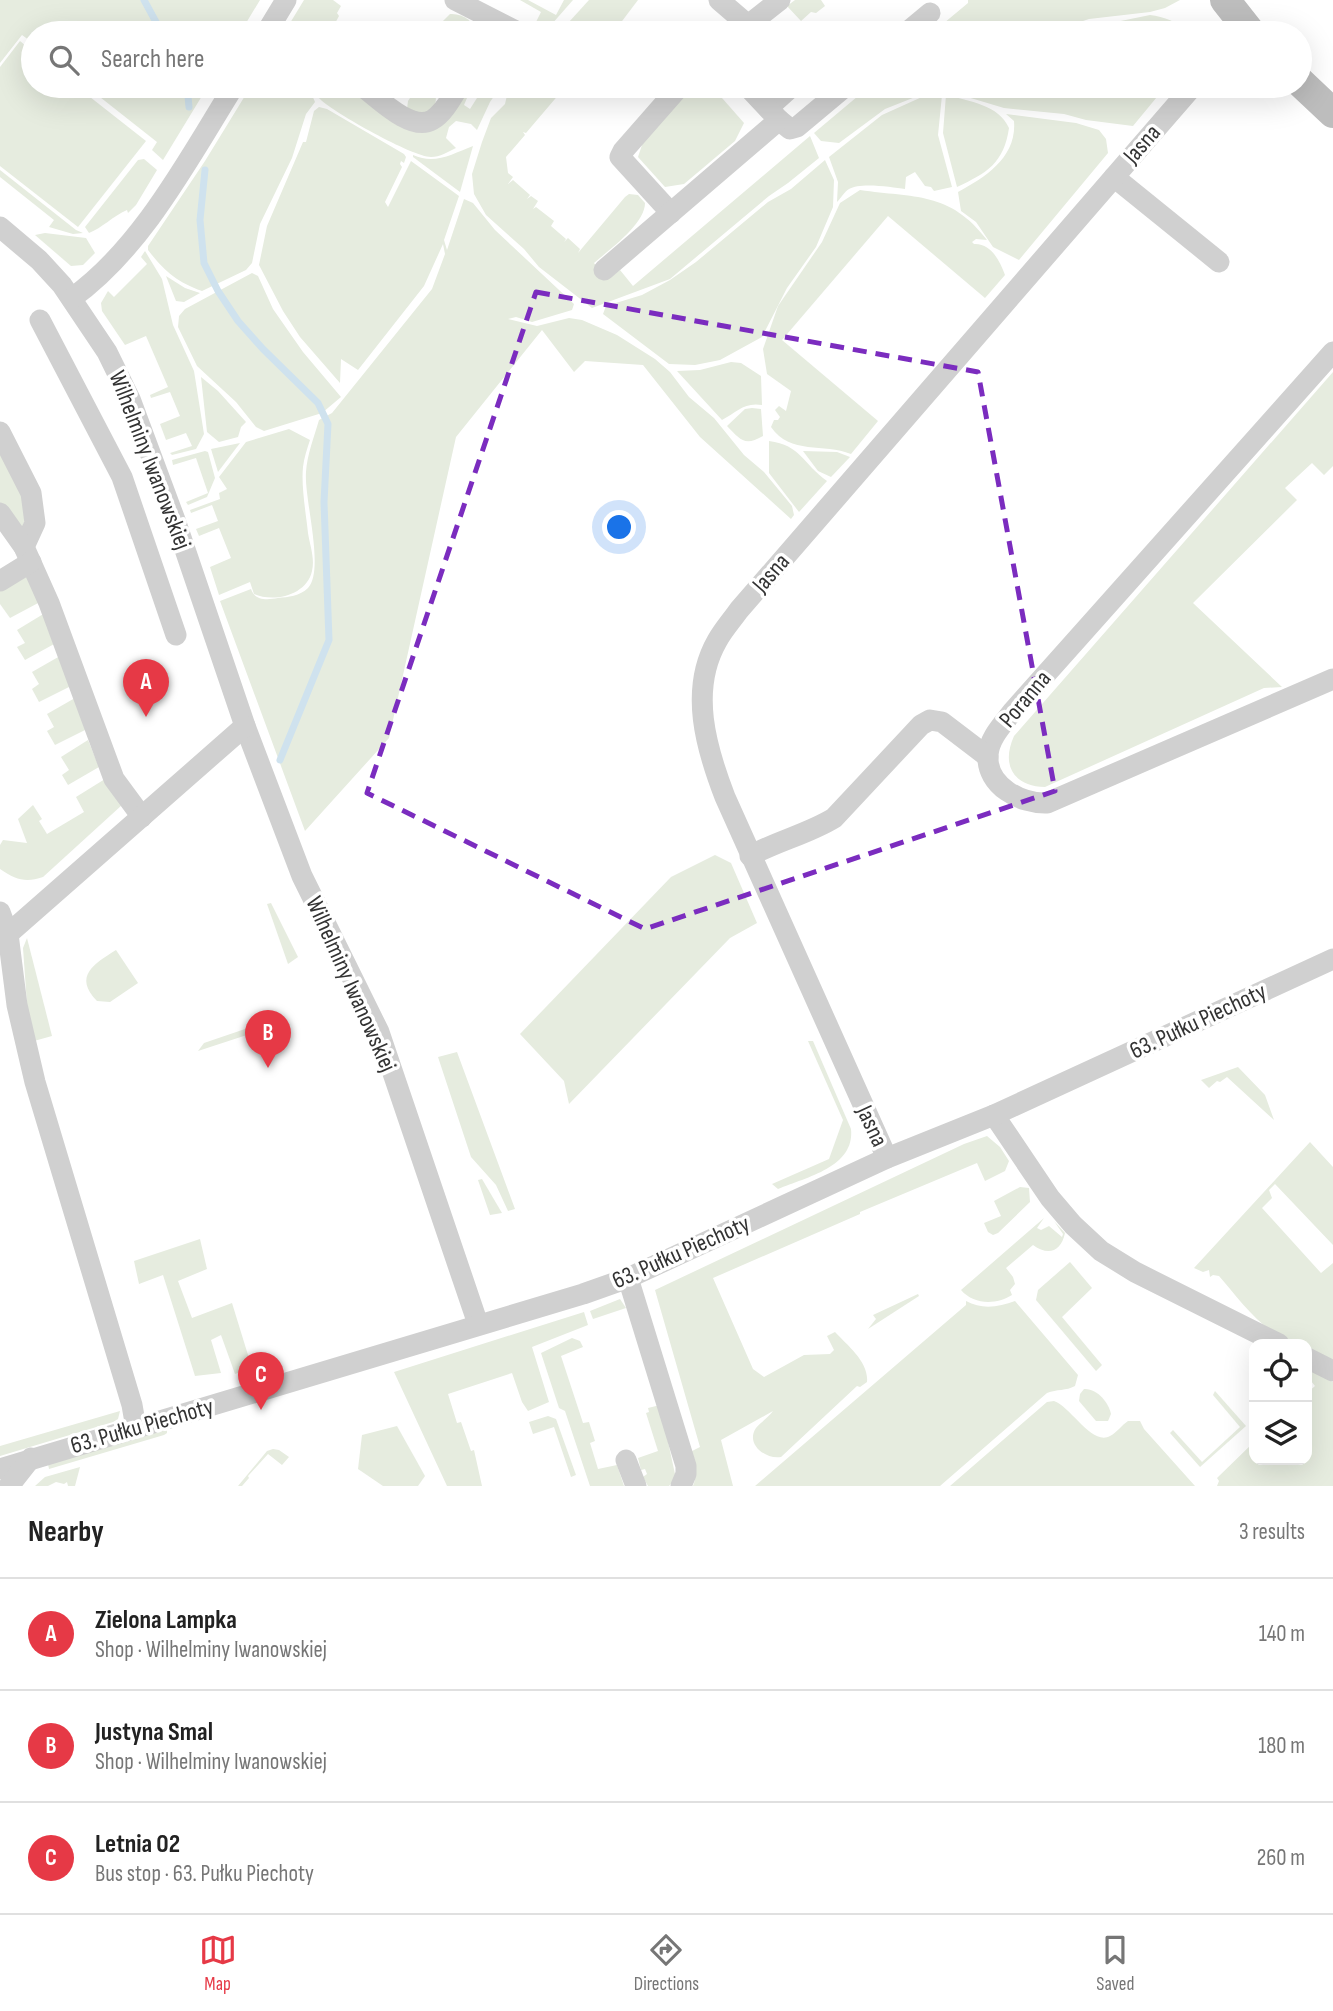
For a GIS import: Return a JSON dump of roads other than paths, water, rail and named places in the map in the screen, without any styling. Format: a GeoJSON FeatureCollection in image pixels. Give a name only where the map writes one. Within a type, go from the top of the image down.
{"type":"FeatureCollection","features":[{"type":"Feature","properties":{"kind":"street"},"geometry":{"type":"LineString","coordinates":[[273,21],[286,0]]}},
{"type":"Feature","properties":{"kind":"street"},"geometry":{"type":"LineString","coordinates":[[455,0],[486,21]]}},
{"type":"Feature","properties":{"kind":"street"},"geometry":{"type":"LineString","coordinates":[[719,0],[736,21]]}},
{"type":"Feature","properties":{"kind":"street"},"geometry":{"type":"LineString","coordinates":[[753,21],[780,0]]}},
{"type":"Feature","properties":{"kind":"street"},"geometry":{"type":"LineString","coordinates":[[1226,0],[1238,21]]}},
{"type":"Feature","properties":{"kind":"street"},"geometry":{"type":"LineString","coordinates":[[920,21],[930,13]]}},
{"type":"Feature","properties":{"kind":"street"},"geometry":{"type":"LineString","coordinates":[[1312,93],[1333,113]]}},
{"type":"Feature","properties":{"kind":"street"},"geometry":{"type":"LineString","coordinates":[[72,298],[137,234],[185,166],[227,98]]}},
{"type":"Feature","properties":{"kind":"street"},"geometry":{"type":"LineString","coordinates":[[378,98],[409,121],[420,124],[437,117],[450,98]]}},
{"type":"Feature","properties":{"kind":"street"},"geometry":{"type":"LineString","coordinates":[[669,98],[620,157],[671,213]]}},
{"type":"Feature","properties":{"kind":"street"},"geometry":{"type":"LineString","coordinates":[[759,98],[790,129],[797,127],[832,98]]}},
{"type":"Feature","properties":{"kind":"street"},"geometry":{"type":"LineString","coordinates":[[604,270],[671,213],[774,114],[784,98]]}},
{"type":"Feature","properties":{"kind":"street","name":"Jasna"},"geometry":{"type":"LineString","coordinates":[[887,1158],[750,856],[710,758],[702,701],[704,677],[717,640],[747,600],[1183,98]]}},
{"type":"Feature","properties":{"kind":"street"},"geometry":{"type":"LineString","coordinates":[[1114,177],[1219,262]]}},
{"type":"Feature","properties":{"kind":"street","name":"Wilhelminy Iwanowskiej"},"geometry":{"type":"LineString","coordinates":[[0,227],[39,260],[72,298],[121,379],[176,520],[245,726],[302,876],[379,1032],[478,1324]]}},
{"type":"Feature","properties":{"kind":"street"},"geometry":{"type":"LineString","coordinates":[[40,320],[122,477],[176,635]]}},
{"type":"Feature","properties":{"kind":"street","name":"Poranna"},"geometry":{"type":"LineString","coordinates":[[1333,352],[1013,711],[996,734],[988,757],[997,780],[1014,796],[1033,803],[1047,803],[1333,679]]}},
{"type":"Feature","properties":{"kind":"street"},"geometry":{"type":"LineString","coordinates":[[0,432],[31,493],[34,523],[28,554],[0,580]]}},
{"type":"Feature","properties":{"kind":"street"},"geometry":{"type":"LineString","coordinates":[[122,477],[154,464]]}},
{"type":"Feature","properties":{"kind":"street"},"geometry":{"type":"LineString","coordinates":[[0,513],[28,554],[49,603],[110,769],[132,806],[142,817]]}},
{"type":"Feature","properties":{"kind":"street"},"geometry":{"type":"LineString","coordinates":[[750,856],[834,818],[921,725],[930,720],[942,722],[988,757]]}},
{"type":"Feature","properties":{"kind":"street"},"geometry":{"type":"LineString","coordinates":[[136,1428],[132,1405],[35,1082],[17,1005],[3,921],[142,817],[245,726]]}},
{"type":"Feature","properties":{"kind":"street","name":"63. Pułku Piechoty"},"geometry":{"type":"LineString","coordinates":[[0,1469],[583,1294],[628,1278],[887,1158],[994,1115],[1333,958]]}},
{"type":"Feature","properties":{"kind":"street"},"geometry":{"type":"LineString","coordinates":[[994,1115],[1050,1198],[1073,1225],[1101,1251],[1135,1272],[1269,1339]]}},
{"type":"Feature","properties":{"kind":"street"},"geometry":{"type":"LineString","coordinates":[[628,1278],[686,1466],[681,1486]]}},
{"type":"Feature","properties":{"kind":"street"},"geometry":{"type":"LineString","coordinates":[[1312,1360],[1333,1371]]}},
{"type":"Feature","properties":{"kind":"street"},"geometry":{"type":"LineString","coordinates":[[9,1486],[31,1458]]}},
{"type":"Feature","properties":{"kind":"street"},"geometry":{"type":"LineString","coordinates":[[626,1460],[636,1486]]}},
{"type":"Feature","properties":{"kind":"waterway"},"geometry":{"type":"LineString","coordinates":[[144,0],[155,21]]}},
{"type":"Feature","properties":{"kind":"waterway"},"geometry":{"type":"LineString","coordinates":[[188,98],[189,107]]}},
{"type":"Feature","properties":{"kind":"waterway"},"geometry":{"type":"LineString","coordinates":[[205,170],[200,220],[204,263],[238,321],[318,403],[328,424],[324,502],[329,640],[280,760]]}},
{"type":"Feature","properties":{"kind":"place","name":"Zielona Lampka"},"geometry":{"type":"Point","coordinates":[146,717]}},
{"type":"Feature","properties":{"kind":"place","name":"Justyna Smal"},"geometry":{"type":"Point","coordinates":[268,1068]}},
{"type":"Feature","properties":{"kind":"place","name":"Letnia 02"},"geometry":{"type":"Point","coordinates":[261,1410]}}]}
